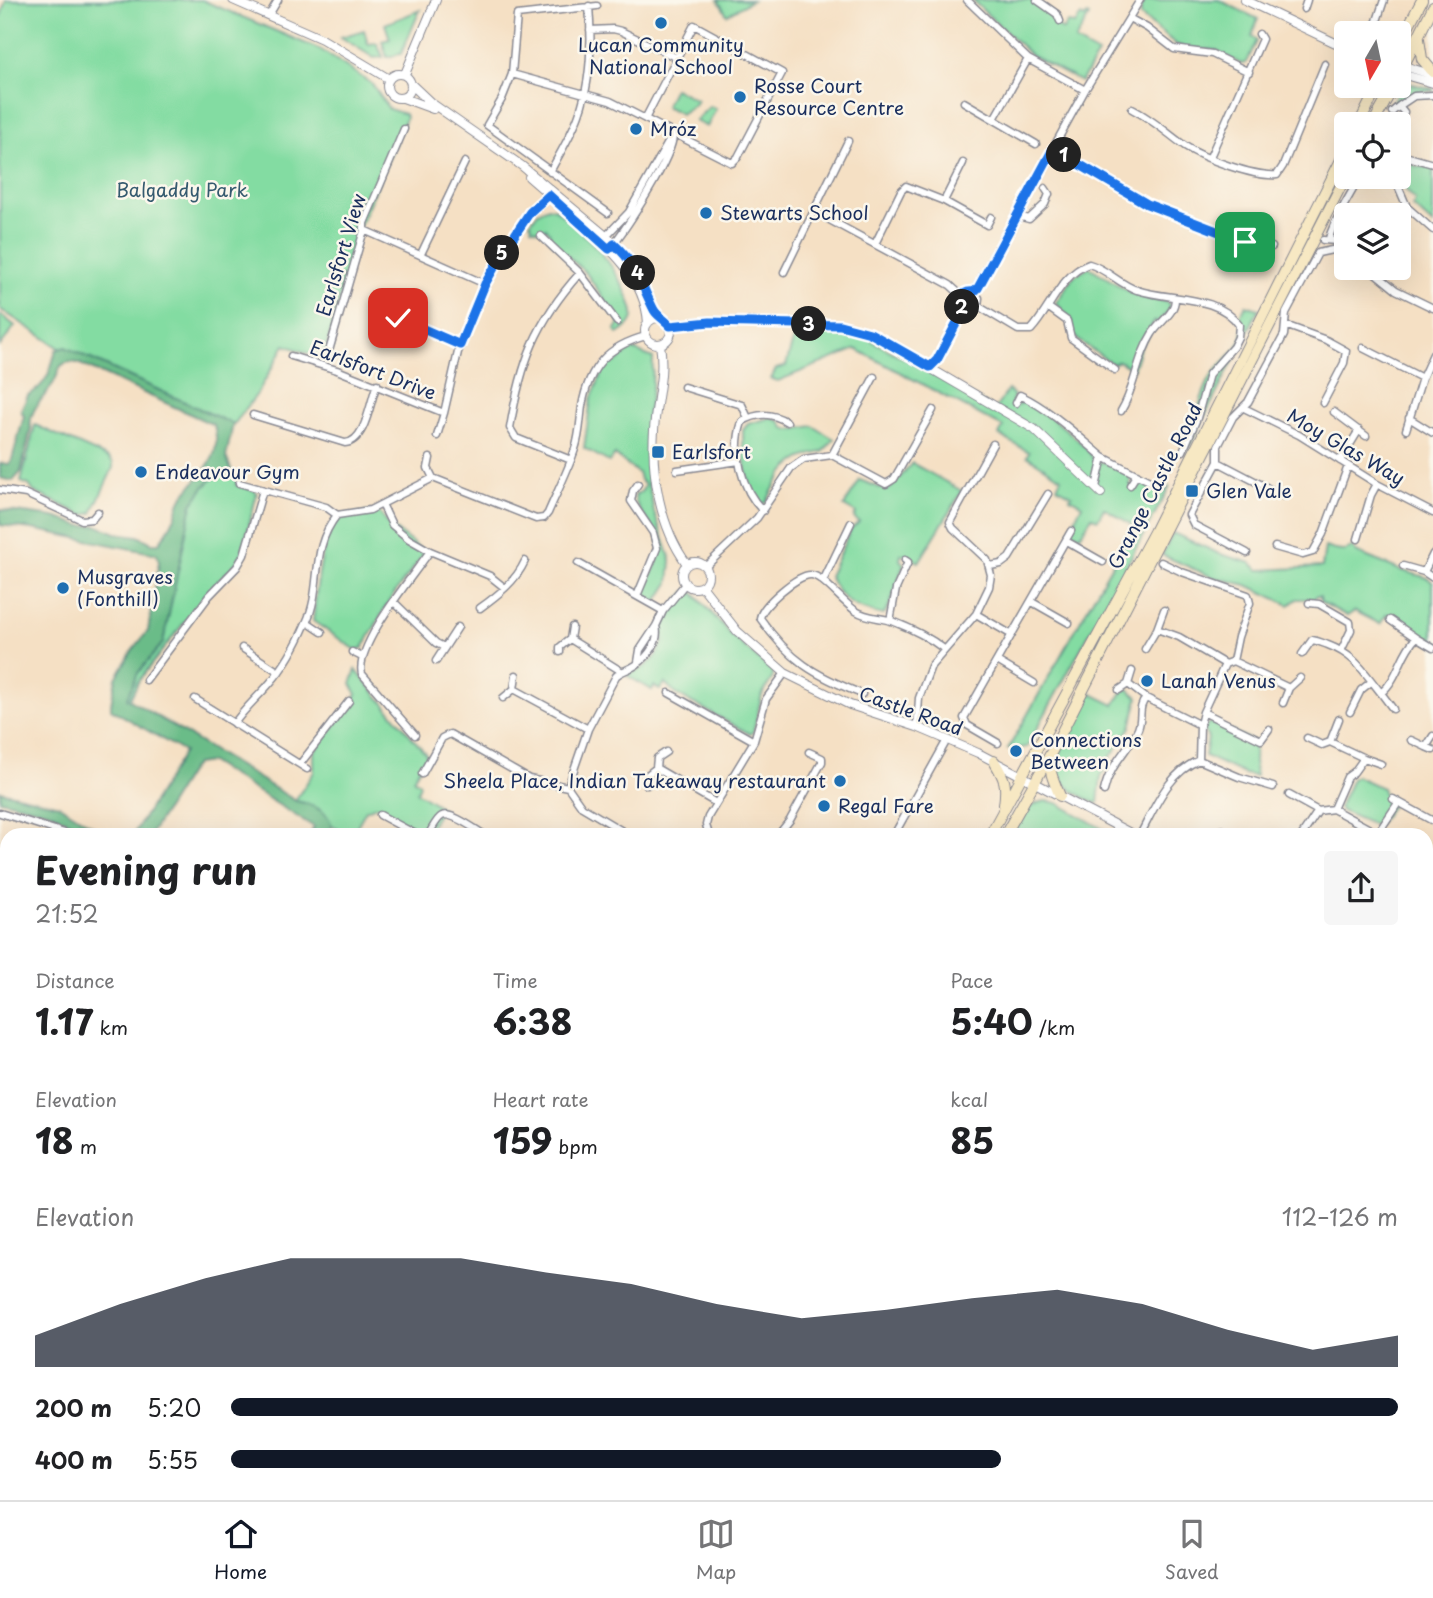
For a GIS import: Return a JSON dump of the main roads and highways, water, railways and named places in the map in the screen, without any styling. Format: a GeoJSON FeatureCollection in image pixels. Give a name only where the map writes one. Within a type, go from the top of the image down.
{"type":"FeatureCollection","features":[{"type":"Feature","properties":{"kind":"main road"},"geometry":{"type":"LineString","coordinates":[[1411,21],[1422,0]]}},
{"type":"Feature","properties":{"kind":"main road"},"geometry":{"type":"LineString","coordinates":[[1411,51],[1433,7]]}},
{"type":"Feature","properties":{"kind":"main road"},"geometry":{"type":"LineString","coordinates":[[1419,36],[1419,53],[1425,66],[1433,74]]}},
{"type":"Feature","properties":{"kind":"main road"},"geometry":{"type":"LineString","coordinates":[[1369,105],[1370,98]]}},
{"type":"Feature","properties":{"kind":"main road"},"geometry":{"type":"LineString","coordinates":[[1365,112],[1372,98]]}},
{"type":"Feature","properties":{"kind":"main road","name":"Grange Castle Road"},"geometry":{"type":"LineString","coordinates":[[993,828],[1154,532],[1334,174]]}},
{"type":"Feature","properties":{"kind":"main road","name":"Grange Castle Road"},"geometry":{"type":"LineString","coordinates":[[1008,828],[1051,753],[1339,189]]}},
{"type":"Feature","properties":{"kind":"main road"},"geometry":{"type":"LineString","coordinates":[[1051,753],[1049,762],[1060,796]]}},
{"type":"Feature","properties":{"kind":"main road"},"geometry":{"type":"LineString","coordinates":[[994,761],[1004,778],[1004,805]]}},
{"type":"Feature","properties":{"kind":"place","name":"Lucan Community National School"},"geometry":{"type":"Point","coordinates":[661,23]}},
{"type":"Feature","properties":{"kind":"place","name":"Rosse Court Resource Centre"},"geometry":{"type":"Point","coordinates":[740,97]}},
{"type":"Feature","properties":{"kind":"place","name":"Mróz"},"geometry":{"type":"Point","coordinates":[636,129]}},
{"type":"Feature","properties":{"kind":"place","name":"Stewarts School"},"geometry":{"type":"Point","coordinates":[706,213]}},
{"type":"Feature","properties":{"kind":"place","name":"Earlsfort"},"geometry":{"type":"Point","coordinates":[658,452]}},
{"type":"Feature","properties":{"kind":"place","name":"Endeavour Gym"},"geometry":{"type":"Point","coordinates":[141,472]}},
{"type":"Feature","properties":{"kind":"place","name":"Glen Vale"},"geometry":{"type":"Point","coordinates":[1192,491]}},
{"type":"Feature","properties":{"kind":"place","name":"Musgraves (Fonthill)"},"geometry":{"type":"Point","coordinates":[63,588]}},
{"type":"Feature","properties":{"kind":"place","name":"Lanah Venus"},"geometry":{"type":"Point","coordinates":[1147,681]}},
{"type":"Feature","properties":{"kind":"place","name":"Connections Between"},"geometry":{"type":"Point","coordinates":[1016,751]}},
{"type":"Feature","properties":{"kind":"place","name":"Sheela Place, Indian Takeaway restaurant"},"geometry":{"type":"Point","coordinates":[840,781]}},
{"type":"Feature","properties":{"kind":"place","name":"Regal Fare"},"geometry":{"type":"Point","coordinates":[824,806]}},
{"type":"Feature","properties":{"kind":"park label","name":"Balgaddy Park"},"geometry":{"type":"Point","coordinates":[182,190]}}]}
